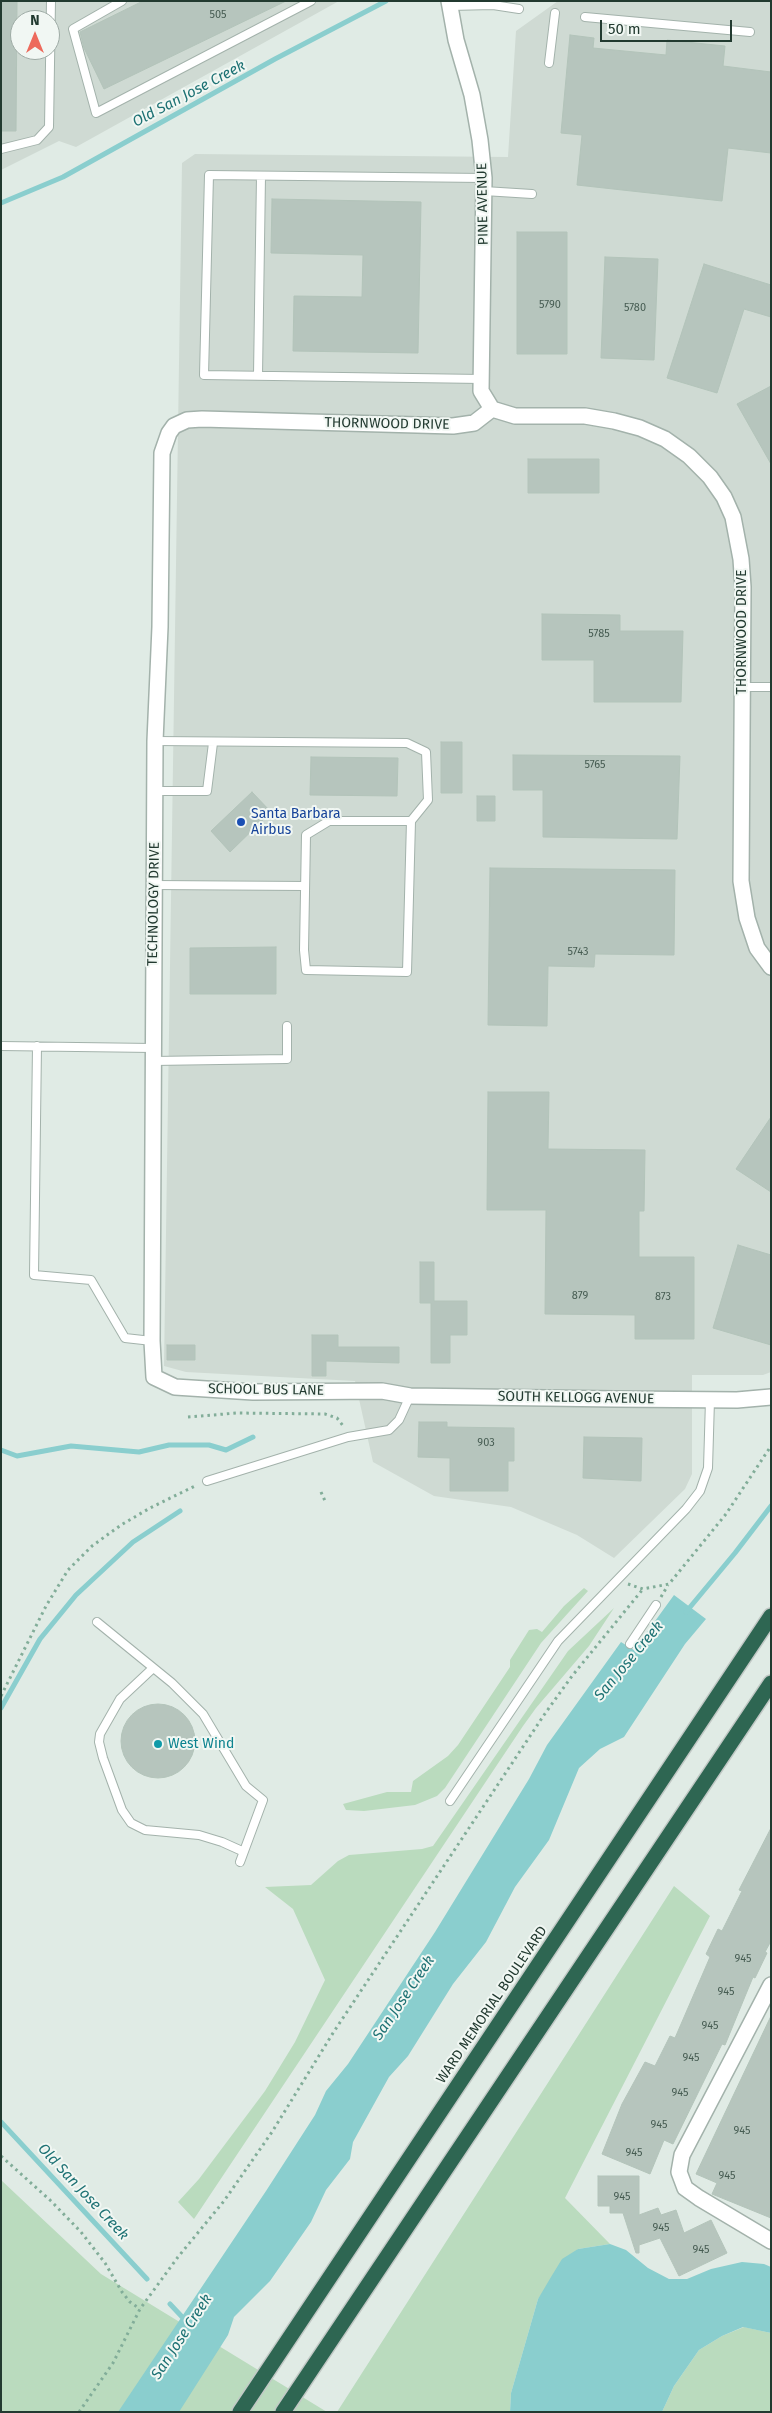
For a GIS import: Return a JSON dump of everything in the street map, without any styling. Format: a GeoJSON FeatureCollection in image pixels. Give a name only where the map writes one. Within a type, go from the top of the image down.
{"type":"FeatureCollection","features":[{"type":"Feature","properties":{"kind":"highway","name":"WARD MEMORIAL BOULEVARD"},"geometry":{"type":"LineString","coordinates":[[240,2412],[771,1616]]}},
{"type":"Feature","properties":{"kind":"highway"},"geometry":{"type":"LineString","coordinates":[[283,2412],[771,1683]]}},
{"type":"Feature","properties":{"kind":"street","name":"PINE AVENUE"},"geometry":{"type":"LineString","coordinates":[[450,3],[456,40],[472,95],[480,140],[484,184],[481,391],[492,408]]}},
{"type":"Feature","properties":{"kind":"street","name":"THORNWOOD DRIVE"},"geometry":{"type":"LineString","coordinates":[[169,433],[174,426],[187,420],[202,419],[453,426],[474,424],[492,408],[515,416],[585,416],[640,428],[665,439],[710,477],[724,497],[733,517],[741,559],[741,881],[747,918],[757,948],[771,967]]}},
{"type":"Feature","properties":{"kind":"street","name":"TECHNOLOGY DRIVE"},"geometry":{"type":"LineString","coordinates":[[154,1376],[152,1341],[155,741],[160,627],[162,453],[169,433]]}},
{"type":"Feature","properties":{"kind":"street","name":"SCHOOL BUS LANE"},"geometry":{"type":"LineString","coordinates":[[154,1376],[175,1387],[253,1392],[382,1392]]}},
{"type":"Feature","properties":{"kind":"street","name":"SOUTH KELLOGG AVENUE"},"geometry":{"type":"LineString","coordinates":[[382,1392],[410,1396],[710,1400],[747,1400],[771,1397]]}},
{"type":"Feature","properties":{"kind":"street"},"geometry":{"type":"LineString","coordinates":[[771,1985],[682,2155],[679,2172],[686,2188],[699,2198],[771,2241]]}},
{"type":"Feature","properties":{"kind":"lane"},"geometry":{"type":"LineString","coordinates":[[1,149],[37,140],[49,127],[51,1]]}},
{"type":"Feature","properties":{"kind":"lane"},"geometry":{"type":"LineString","coordinates":[[122,1],[73,29],[96,113],[311,1]]}},
{"type":"Feature","properties":{"kind":"lane"},"geometry":{"type":"LineString","coordinates":[[450,3],[519,8]]}},
{"type":"Feature","properties":{"kind":"lane"},"geometry":{"type":"LineString","coordinates":[[549,63],[555,13]]}},
{"type":"Feature","properties":{"kind":"lane"},"geometry":{"type":"LineString","coordinates":[[585,17],[750,32]]}},
{"type":"Feature","properties":{"kind":"lane"},"geometry":{"type":"LineString","coordinates":[[482,379],[204,375],[209,175],[484,184],[532,194]]}},
{"type":"Feature","properties":{"kind":"lane"},"geometry":{"type":"LineString","coordinates":[[258,375],[261,176]]}},
{"type":"Feature","properties":{"kind":"lane"},"geometry":{"type":"LineString","coordinates":[[742,687],[771,687]]}},
{"type":"Feature","properties":{"kind":"lane"},"geometry":{"type":"LineString","coordinates":[[155,741],[213,743],[407,743],[426,752],[428,800],[411,820],[407,972],[306,970],[304,950],[306,835],[330,820],[411,820]]}},
{"type":"Feature","properties":{"kind":"lane"},"geometry":{"type":"LineString","coordinates":[[155,791],[207,791],[213,743]]}},
{"type":"Feature","properties":{"kind":"lane"},"geometry":{"type":"LineString","coordinates":[[154,885],[305,886]]}},
{"type":"Feature","properties":{"kind":"lane"},"geometry":{"type":"LineString","coordinates":[[1,1046],[37,1046],[153,1054],[287,1059],[287,1026]]}},
{"type":"Feature","properties":{"kind":"lane"},"geometry":{"type":"LineString","coordinates":[[37,1046],[34,1275],[91,1280],[125,1338],[152,1341]]}},
{"type":"Feature","properties":{"kind":"lane"},"geometry":{"type":"LineString","coordinates":[[207,1481],[348,1437],[389,1430],[399,1420],[410,1396]]}},
{"type":"Feature","properties":{"kind":"lane"},"geometry":{"type":"LineString","coordinates":[[450,1800],[553,1648],[686,1509],[700,1491],[708,1468],[710,1400]]}},
{"type":"Feature","properties":{"kind":"lane"},"geometry":{"type":"LineString","coordinates":[[630,1644],[656,1605]]}},
{"type":"Feature","properties":{"kind":"lane"},"geometry":{"type":"LineString","coordinates":[[97,1622],[152,1669],[172,1683],[203,1714],[246,1786],[263,1800],[242,1851],[240,1862]]}},
{"type":"Feature","properties":{"kind":"lane"},"geometry":{"type":"LineString","coordinates":[[152,1669],[120,1699],[100,1734],[99,1742],[102,1758],[122,1810],[131,1823],[145,1830],[199,1836],[222,1842],[242,1851]]}},
{"type":"Feature","properties":{"kind":"path"},"geometry":{"type":"LineString","coordinates":[[188,1417],[237,1413],[325,1414],[341,1421],[348,1437]]}},
{"type":"Feature","properties":{"kind":"path"},"geometry":{"type":"LineString","coordinates":[[620,1576],[627,1583],[643,1589],[669,1584],[726,1514],[771,1446]]}},
{"type":"Feature","properties":{"kind":"path"},"geometry":{"type":"LineString","coordinates":[[1,1696],[46,1606],[68,1570],[92,1546],[121,1525],[150,1508],[207,1481]]}},
{"type":"Feature","properties":{"kind":"path"},"geometry":{"type":"LineString","coordinates":[[321,1492],[325,1501]]}},
{"type":"Feature","properties":{"kind":"path"},"geometry":{"type":"LineString","coordinates":[[79,2412],[114,2363],[140,2309],[178,2257],[210,2220],[263,2146],[333,2033],[544,1715],[572,1676],[643,1589]]}},
{"type":"Feature","properties":{"kind":"path"},"geometry":{"type":"LineString","coordinates":[[1,2156],[51,2201],[81,2232],[105,2263],[122,2292],[130,2302],[140,2309]]}},
{"type":"Feature","properties":{"kind":"shaded area"},"geometry":{"type":"Polygon","coordinates":[[[1,1],[339,1],[76,147],[59,141],[1,170],[1,1]]]}},
{"type":"Feature","properties":{"kind":"shaded area"},"geometry":{"type":"Polygon","coordinates":[[[558,1],[771,1],[771,1372],[763,1375],[692,1375],[692,1474],[685,1489],[614,1558],[577,1535],[511,1507],[434,1496],[373,1462],[355,1381],[186,1372],[164,1366],[182,163],[195,154],[508,157],[516,31],[558,1]]]}},
{"type":"Feature","properties":{"kind":"green space"},"geometry":{"type":"Polygon","coordinates":[[[584,1588],[588,1591],[541,1643],[445,1788],[437,1796],[415,1805],[364,1811],[346,1810],[343,1804],[387,1792],[411,1792],[413,1781],[448,1756],[458,1745],[510,1667],[510,1660],[529,1630],[537,1629],[542,1632],[564,1606],[584,1588]]]}},
{"type":"Feature","properties":{"kind":"green space"},"geometry":{"type":"Polygon","coordinates":[[[614,1608],[589,1646],[523,1726],[194,2219],[178,2202],[199,2179],[265,2091],[295,2042],[325,1980],[293,1909],[265,1887],[311,1885],[338,1861],[349,1855],[422,1849],[433,1846],[568,1651],[614,1608]]]}},
{"type":"Feature","properties":{"kind":"green space"},"geometry":{"type":"Polygon","coordinates":[[[674,1886],[710,1916],[565,2198],[610,2244],[578,2249],[538,2299],[511,2393],[510,2412],[337,2412],[674,1886]]]}},
{"type":"Feature","properties":{"kind":"green space"},"geometry":{"type":"Polygon","coordinates":[[[1,2180],[101,2274],[327,2412],[1,2412],[1,2180]]]}},
{"type":"Feature","properties":{"kind":"green space"},"geometry":{"type":"Polygon","coordinates":[[[744,2327],[771,2333],[771,2412],[662,2412],[674,2386],[699,2350],[722,2336],[744,2327]]]}},
{"type":"Feature","properties":{"kind":"water","name":"San Jose Creek"},"geometry":{"type":"Polygon","coordinates":[[[674,1595],[706,1619],[685,1644],[624,1737],[600,1749],[579,1768],[549,1840],[515,1887],[486,1942],[453,1984],[408,2056],[389,2077],[353,2142],[350,2159],[326,2190],[311,2222],[270,2281],[234,2317],[228,2335],[179,2412],[118,2412],[266,2191],[315,2115],[326,2091],[348,2064],[435,1932],[529,1779],[547,1745],[621,1642],[634,1650],[674,1595]]]}},
{"type":"Feature","properties":{"kind":"water"},"geometry":{"type":"Polygon","coordinates":[[[610,2244],[626,2250],[648,2268],[669,2279],[687,2279],[711,2269],[742,2262],[764,2264],[771,2267],[771,2333],[743,2327],[722,2336],[699,2350],[674,2386],[662,2412],[510,2412],[511,2393],[538,2299],[551,2277],[562,2259],[578,2249],[610,2244]]]}},
{"type":"Feature","properties":{"kind":"building"},"geometry":{"type":"Polygon","coordinates":[[[1,1],[17,1],[17,10],[10,10],[10,60],[17,60],[16,131],[1,131],[1,1]]]}},
{"type":"Feature","properties":{"kind":"building"},"geometry":{"type":"Polygon","coordinates":[[[143,1],[286,1],[104,89],[84,48],[80,32],[143,1]]]}},
{"type":"Feature","properties":{"kind":"building"},"geometry":{"type":"Polygon","coordinates":[[[570,35],[594,38],[593,48],[666,55],[667,40],[725,46],[723,66],[771,72],[771,153],[728,148],[722,201],[577,185],[582,135],[561,133],[570,35]]]}},
{"type":"Feature","properties":{"kind":"building"},"geometry":{"type":"Polygon","coordinates":[[[272,199],[421,202],[418,353],[293,351],[294,296],[362,297],[363,255],[271,253],[272,199]]]}},
{"type":"Feature","properties":{"kind":"building"},"geometry":{"type":"Polygon","coordinates":[[[517,232],[567,232],[567,354],[517,354],[517,232]]]}},
{"type":"Feature","properties":{"kind":"building"},"geometry":{"type":"Polygon","coordinates":[[[605,257],[658,259],[654,360],[601,358],[605,257]]]}},
{"type":"Feature","properties":{"kind":"building"},"geometry":{"type":"Polygon","coordinates":[[[704,264],[771,285],[771,317],[744,309],[717,393],[667,378],[704,264]]]}},
{"type":"Feature","properties":{"kind":"building"},"geometry":{"type":"Polygon","coordinates":[[[771,386],[771,464],[737,404],[771,386]]]}},
{"type":"Feature","properties":{"kind":"building"},"geometry":{"type":"Polygon","coordinates":[[[528,459],[599,459],[599,493],[528,493],[528,459]]]}},
{"type":"Feature","properties":{"kind":"building"},"geometry":{"type":"Polygon","coordinates":[[[542,614],[620,615],[620,631],[683,631],[681,702],[594,702],[594,660],[542,660],[542,614]]]}},
{"type":"Feature","properties":{"kind":"building"},"geometry":{"type":"Polygon","coordinates":[[[441,742],[462,742],[462,793],[441,793],[441,742]]]}},
{"type":"Feature","properties":{"kind":"building"},"geometry":{"type":"Polygon","coordinates":[[[513,755],[680,756],[677,839],[543,837],[543,790],[513,790],[513,755]]]}},
{"type":"Feature","properties":{"kind":"building"},"geometry":{"type":"Polygon","coordinates":[[[311,757],[398,758],[397,796],[310,795],[311,757]]]}},
{"type":"Feature","properties":{"kind":"building","name":"Santa Barbara Airbus"},"geometry":{"type":"Polygon","coordinates":[[[252,792],[271,812],[230,852],[211,831],[252,792]]]}},
{"type":"Feature","properties":{"kind":"building"},"geometry":{"type":"Polygon","coordinates":[[[477,796],[495,796],[495,821],[477,821],[477,796]]]}},
{"type":"Feature","properties":{"kind":"building"},"geometry":{"type":"Polygon","coordinates":[[[490,868],[675,870],[674,955],[595,954],[594,967],[548,966],[547,1026],[488,1025],[490,868]]]}},
{"type":"Feature","properties":{"kind":"building"},"geometry":{"type":"Polygon","coordinates":[[[276,947],[276,994],[190,994],[190,948],[276,947]]]}},
{"type":"Feature","properties":{"kind":"building"},"geometry":{"type":"Polygon","coordinates":[[[488,1092],[549,1092],[548,1149],[645,1150],[644,1211],[639,1211],[639,1257],[694,1257],[694,1339],[635,1339],[635,1315],[545,1314],[546,1210],[487,1210],[488,1092]]]}},
{"type":"Feature","properties":{"kind":"building"},"geometry":{"type":"Polygon","coordinates":[[[771,1117],[771,1192],[736,1169],[771,1117]]]}},
{"type":"Feature","properties":{"kind":"building"},"geometry":{"type":"Polygon","coordinates":[[[738,1245],[771,1255],[771,1345],[713,1328],[738,1245]]]}},
{"type":"Feature","properties":{"kind":"building"},"geometry":{"type":"Polygon","coordinates":[[[420,1262],[434,1262],[434,1301],[467,1301],[467,1335],[450,1335],[450,1363],[431,1363],[431,1303],[420,1303],[420,1262]]]}},
{"type":"Feature","properties":{"kind":"building"},"geometry":{"type":"Polygon","coordinates":[[[312,1335],[338,1335],[338,1347],[399,1347],[399,1363],[326,1361],[326,1376],[312,1376],[312,1335]]]}},
{"type":"Feature","properties":{"kind":"building"},"geometry":{"type":"Polygon","coordinates":[[[167,1345],[195,1345],[195,1360],[167,1360],[167,1345]]]}},
{"type":"Feature","properties":{"kind":"building"},"geometry":{"type":"Polygon","coordinates":[[[419,1422],[447,1422],[447,1427],[514,1428],[514,1461],[508,1461],[508,1491],[450,1491],[450,1458],[418,1457],[419,1422]]]}},
{"type":"Feature","properties":{"kind":"building"},"geometry":{"type":"Polygon","coordinates":[[[584,1437],[642,1438],[641,1481],[583,1478],[584,1437]]]}},
{"type":"Feature","properties":{"kind":"building","name":"West Wind"},"geometry":{"type":"Polygon","coordinates":[[[158,1704],[179,1710],[189,1720],[195,1741],[189,1762],[179,1772],[158,1778],[137,1772],[127,1762],[121,1741],[127,1720],[137,1710],[158,1704]]]}},
{"type":"Feature","properties":{"kind":"building"},"geometry":{"type":"Polygon","coordinates":[[[771,1828],[771,1941],[755,1978],[753,1977],[725,2045],[722,2044],[673,2144],[664,2140],[650,2174],[602,2154],[622,2104],[645,2062],[655,2066],[670,2036],[675,2038],[710,1957],[706,1954],[718,1929],[722,1931],[742,1891],[739,1890],[771,1828]]]}},
{"type":"Feature","properties":{"kind":"building"},"geometry":{"type":"Polygon","coordinates":[[[771,2016],[771,2218],[712,2194],[717,2183],[696,2174],[771,2016]]]}},
{"type":"Feature","properties":{"kind":"building"},"geometry":{"type":"Polygon","coordinates":[[[598,2176],[639,2176],[639,2215],[658,2208],[661,2215],[676,2210],[684,2233],[711,2220],[727,2253],[679,2276],[660,2238],[639,2245],[639,2253],[636,2253],[623,2213],[610,2213],[610,2206],[598,2206],[598,2176]]]}},
{"type":"Feature","properties":{"kind":"waterway","name":"Old San Jose Creek"},"geometry":{"type":"LineString","coordinates":[[1,203],[63,177],[275,59],[386,1]]}},
{"type":"Feature","properties":{"kind":"waterway"},"geometry":{"type":"LineString","coordinates":[[1,1450],[17,1456],[71,1446],[139,1452],[169,1445],[209,1445],[226,1450],[253,1437]]}},
{"type":"Feature","properties":{"kind":"waterway"},"geometry":{"type":"LineString","coordinates":[[686,1612],[771,1506]]}},
{"type":"Feature","properties":{"kind":"waterway"},"geometry":{"type":"LineString","coordinates":[[1,1708],[40,1639],[76,1595],[133,1542],[180,1511]]}},
{"type":"Feature","properties":{"kind":"waterway","name":"Old San Jose Creek"},"geometry":{"type":"LineString","coordinates":[[1,2122],[147,2279]]}},
{"type":"Feature","properties":{"kind":"waterway","name":"Old San Jose Creek"},"geometry":{"type":"LineString","coordinates":[[170,2304],[185,2320]]}},
{"type":"Feature","properties":{"kind":"place","name":"Santa Barbara Airbus"},"geometry":{"type":"Point","coordinates":[241,822]}},
{"type":"Feature","properties":{"kind":"place","name":"West Wind"},"geometry":{"type":"Point","coordinates":[158,1744]}}]}
